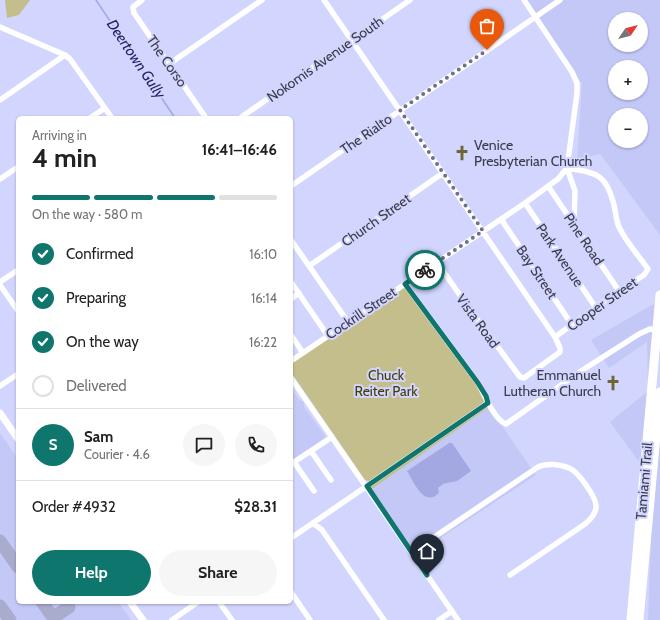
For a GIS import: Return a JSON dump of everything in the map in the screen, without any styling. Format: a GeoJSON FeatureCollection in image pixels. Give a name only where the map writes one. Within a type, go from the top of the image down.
{"type":"FeatureCollection","features":[{"type":"Feature","properties":{"kind":"main road","name":"Tamiami Trail"},"geometry":{"type":"LineString","coordinates":[[631,620],[659,330],[660,295]]}},
{"type":"Feature","properties":{"kind":"main road","name":"Tamiami Trail"},"geometry":{"type":"LineString","coordinates":[[639,620],[660,392]]}},
{"type":"Feature","properties":{"kind":"street"},"geometry":{"type":"LineString","coordinates":[[169,64],[262,0]]}},
{"type":"Feature","properties":{"kind":"street"},"geometry":{"type":"LineString","coordinates":[[324,0],[555,338]]}},
{"type":"Feature","properties":{"kind":"street","name":"Nokomis Avenue South"},"geometry":{"type":"LineString","coordinates":[[243,116],[410,0]]}},
{"type":"Feature","properties":{"kind":"street"},"geometry":{"type":"LineString","coordinates":[[524,0],[572,72],[577,83],[577,93],[566,168],[575,190],[574,224]]}},
{"type":"Feature","properties":{"kind":"street","name":"The Rialto"},"geometry":{"type":"LineString","coordinates":[[293,185],[560,0]]}},
{"type":"Feature","properties":{"kind":"street","name":"The Corso"},"geometry":{"type":"LineString","coordinates":[[140,2],[133,7],[134,13],[205,116]]}},
{"type":"Feature","properties":{"kind":"street"},"geometry":{"type":"LineString","coordinates":[[0,27],[65,55],[73,61],[111,116]]}},
{"type":"Feature","properties":{"kind":"street"},"geometry":{"type":"LineString","coordinates":[[0,100],[65,55]]}},
{"type":"Feature","properties":{"kind":"street"},"geometry":{"type":"LineString","coordinates":[[93,116],[105,108]]}},
{"type":"Feature","properties":{"kind":"street"},"geometry":{"type":"LineString","coordinates":[[0,179],[16,168]]}},
{"type":"Feature","properties":{"kind":"street","name":"Cockrill Street"},"geometry":{"type":"LineString","coordinates":[[293,360],[525,203],[562,176],[566,168]]}},
{"type":"Feature","properties":{"kind":"street","name":"Cooper Street"},"geometry":{"type":"LineString","coordinates":[[555,338],[619,291],[646,274],[648,269],[620,228],[612,197],[608,186],[603,179],[594,173],[566,168]]}},
{"type":"Feature","properties":{"kind":"street","name":"Church Street"},"geometry":{"type":"LineString","coordinates":[[309,266],[443,173]]}},
{"type":"Feature","properties":{"kind":"street","name":"Pine Road"},"geometry":{"type":"LineString","coordinates":[[548,186],[619,291]]}},
{"type":"Feature","properties":{"kind":"street","name":"Park Avenue"},"geometry":{"type":"LineString","coordinates":[[525,203],[596,308]]}},
{"type":"Feature","properties":{"kind":"street","name":"Bay Street"},"geometry":{"type":"LineString","coordinates":[[501,219],[572,325]]}},
{"type":"Feature","properties":{"kind":"street"},"geometry":{"type":"LineString","coordinates":[[293,243],[348,322]]}},
{"type":"Feature","properties":{"kind":"street","name":"Vista Road"},"geometry":{"type":"LineString","coordinates":[[437,262],[521,378],[524,378],[560,352],[560,348],[555,338]]}},
{"type":"Feature","properties":{"kind":"street"},"geometry":{"type":"LineString","coordinates":[[16,272],[0,284],[16,308]]}},
{"type":"Feature","properties":{"kind":"street"},"geometry":{"type":"LineString","coordinates":[[405,284],[478,383],[486,396],[488,403],[501,423],[506,424],[639,334],[650,329],[659,330]]}},
{"type":"Feature","properties":{"kind":"street"},"geometry":{"type":"LineString","coordinates":[[293,285],[328,336]]}},
{"type":"Feature","properties":{"kind":"street"},"geometry":{"type":"LineString","coordinates":[[293,298],[298,293]]}},
{"type":"Feature","properties":{"kind":"street"},"geometry":{"type":"LineString","coordinates":[[293,338],[303,353]]}},
{"type":"Feature","properties":{"kind":"street"},"geometry":{"type":"LineString","coordinates":[[0,386],[16,375]]}},
{"type":"Feature","properties":{"kind":"street"},"geometry":{"type":"LineString","coordinates":[[293,381],[367,486],[458,620]]}},
{"type":"Feature","properties":{"kind":"street"},"geometry":{"type":"LineString","coordinates":[[293,537],[488,403]]}},
{"type":"Feature","properties":{"kind":"street"},"geometry":{"type":"LineString","coordinates":[[0,413],[16,436]]}},
{"type":"Feature","properties":{"kind":"street"},"geometry":{"type":"LineString","coordinates":[[314,491],[293,463],[332,437]]}},
{"type":"Feature","properties":{"kind":"street"},"geometry":{"type":"LineString","coordinates":[[311,451],[331,480]]}},
{"type":"Feature","properties":{"kind":"street"},"geometry":{"type":"LineString","coordinates":[[412,552],[476,507],[543,464],[569,468],[577,473],[594,500],[596,506],[593,517],[510,575]]}},
{"type":"Feature","properties":{"kind":"street"},"geometry":{"type":"LineString","coordinates":[[313,523],[322,530],[384,620]]}},
{"type":"Feature","properties":{"kind":"street"},"geometry":{"type":"LineString","coordinates":[[293,595],[310,620]]}},
{"type":"Feature","properties":{"kind":"street"},"geometry":{"type":"LineString","coordinates":[[131,604],[143,620]]}},
{"type":"Feature","properties":{"kind":"street"},"geometry":{"type":"LineString","coordinates":[[172,620],[195,604]]}},
{"type":"Feature","properties":{"kind":"street"},"geometry":{"type":"LineString","coordinates":[[220,604],[232,620]]}},
{"type":"Feature","properties":{"kind":"street"},"geometry":{"type":"LineString","coordinates":[[439,620],[452,611]]}},
{"type":"Feature","properties":{"kind":"shaded area"},"geometry":{"type":"Polygon","coordinates":[[[523,0],[660,0],[660,235],[601,155],[599,154],[577,160],[582,84],[523,0]]]}},
{"type":"Feature","properties":{"kind":"shaded area"},"geometry":{"type":"Polygon","coordinates":[[[657,302],[642,466],[610,422],[648,391],[647,342],[609,368],[591,340],[657,302]]]}},
{"type":"Feature","properties":{"kind":"shaded area"},"geometry":{"type":"Polygon","coordinates":[[[293,390],[299,400],[304,402],[304,407],[326,437],[293,460],[293,390]]]}},
{"type":"Feature","properties":{"kind":"shaded area"},"geometry":{"type":"Polygon","coordinates":[[[489,407],[536,475],[413,556],[369,491],[489,407]],[[448,443],[408,471],[438,488],[443,484],[453,482],[452,443],[448,443]]]}},
{"type":"Feature","properties":{"kind":"shaded area"},"geometry":{"type":"Polygon","coordinates":[[[660,430],[660,620],[648,620],[652,512],[660,430]]]}},
{"type":"Feature","properties":{"kind":"shaded area"},"geometry":{"type":"Polygon","coordinates":[[[0,433],[16,456],[16,604],[119,604],[131,620],[0,620],[0,433]]]}},
{"type":"Feature","properties":{"kind":"shaded area"},"geometry":{"type":"Polygon","coordinates":[[[449,443],[452,443],[471,471],[457,481],[443,484],[438,488],[439,493],[434,497],[424,496],[416,487],[407,471],[449,443]]]}},
{"type":"Feature","properties":{"kind":"green space"},"geometry":{"type":"Polygon","coordinates":[[[5,0],[30,0],[19,15],[7,18],[5,0]]]}},
{"type":"Feature","properties":{"kind":"green space","name":"Chuck Reiter Park"},"geometry":{"type":"Polygon","coordinates":[[[405,288],[480,390],[484,400],[483,403],[369,481],[365,480],[293,375],[293,362],[405,288]]]}},
{"type":"Feature","properties":{"kind":"green space"},"geometry":{"type":"Polygon","coordinates":[[[484,404],[489,407],[369,491],[364,482],[369,483],[484,404]]]}},
{"type":"Feature","properties":{"kind":"waterway","name":"Deertown Gully"},"geometry":{"type":"LineString","coordinates":[[96,0],[174,116]]}},
{"type":"Feature","properties":{"kind":"taxiway"},"geometry":{"type":"LineString","coordinates":[[0,541],[16,564]]}},
{"type":"Feature","properties":{"kind":"taxiway"},"geometry":{"type":"LineString","coordinates":[[43,604],[55,620]]}},
{"type":"Feature","properties":{"kind":"taxiway"},"geometry":{"type":"LineString","coordinates":[[0,606],[10,620]]}},
{"type":"Feature","properties":{"kind":"taxiway"},"geometry":{"type":"LineString","coordinates":[[55,620],[57,615],[69,607]]}},
{"type":"Feature","properties":{"kind":"way so far"},"geometry":{"type":"LineString","coordinates":[[425,270],[483,231],[400,110],[487,50]]}},
{"type":"Feature","properties":{"kind":"place","name":"Venice Presbyterian Church"},"geometry":{"type":"Point","coordinates":[462,153]}},
{"type":"Feature","properties":{"kind":"place","name":"Emmanuel Lutheran Church"},"geometry":{"type":"Point","coordinates":[613,383]}},
{"type":"Feature","properties":{"kind":"route"},"geometry":{"type":"LineString","coordinates":[[425,270],[405,284],[478,383],[486,396],[488,403],[367,486],[427,575]]}}]}
